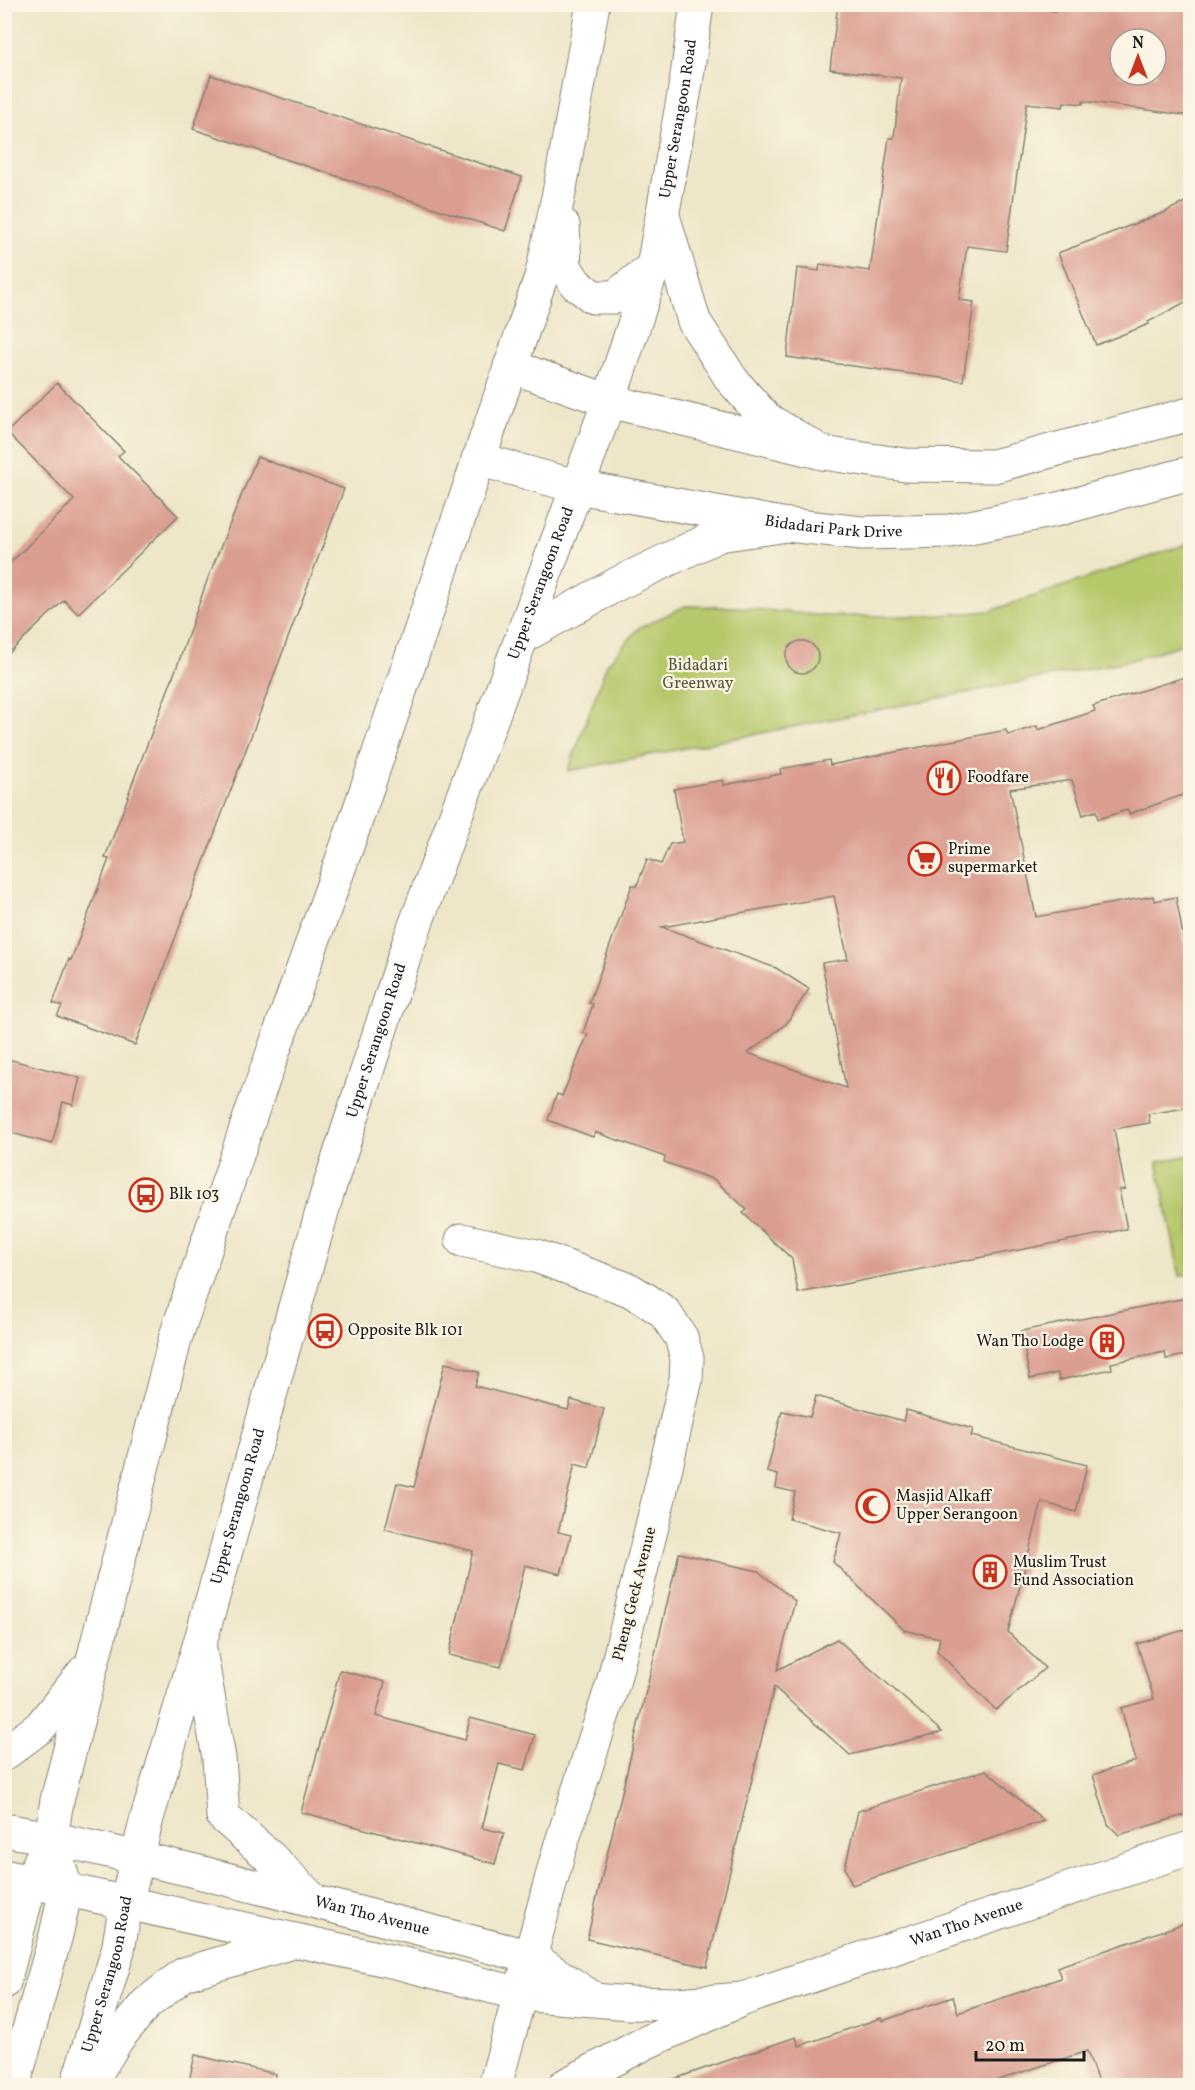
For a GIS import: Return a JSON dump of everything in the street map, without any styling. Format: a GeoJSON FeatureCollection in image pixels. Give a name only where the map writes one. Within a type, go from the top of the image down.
{"type":"FeatureCollection","features":[{"type":"Feature","properties":{"kind":"main road"},"geometry":{"type":"LineString","coordinates":[[13,2085],[56,1935],[66,1889],[51,1838],[57,1800],[176,1336],[260,1089],[353,829],[542,274],[593,4]]}},
{"type":"Feature","properties":{"kind":"main road","name":"Upper Serangoon Road"},"geometry":{"type":"LineString","coordinates":[[77,2085],[118,1950],[136,1858],[199,1646],[327,1194],[409,942],[578,487],[653,267],[698,4]]}},
{"type":"Feature","properties":{"kind":"main road"},"geometry":{"type":"LineString","coordinates":[[560,188],[565,267],[576,284],[594,297],[615,297],[653,267]]}},
{"type":"Feature","properties":{"kind":"main road"},"geometry":{"type":"LineString","coordinates":[[662,212],[694,321],[732,380],[766,419],[823,453]]}},
{"type":"Feature","properties":{"kind":"main road"},"geometry":{"type":"LineString","coordinates":[[510,366],[609,401],[823,453],[905,465],[994,466],[1191,414]]}},
{"type":"Feature","properties":{"kind":"main road","name":"Bidadari Park Drive"},"geometry":{"type":"LineString","coordinates":[[478,459],[578,487],[787,525],[862,533],[950,531],[1055,510],[1191,473]]}},
{"type":"Feature","properties":{"kind":"main road"},"geometry":{"type":"LineString","coordinates":[[522,637],[620,583],[719,535],[787,525]]}},
{"type":"Feature","properties":{"kind":"main road","name":"Pheng Geck Avenue"},"geometry":{"type":"LineString","coordinates":[[462,1240],[536,1256],[630,1290],[664,1312],[681,1337],[687,1358],[686,1379],[659,1499],[616,1671],[559,1851],[495,2085]]}},
{"type":"Feature","properties":{"kind":"main road"},"geometry":{"type":"LineString","coordinates":[[199,1646],[219,1758],[223,1816],[272,1859],[312,1899]]}},
{"type":"Feature","properties":{"kind":"main road"},"geometry":{"type":"LineString","coordinates":[[4,1754],[40,1727],[91,1664]]}},
{"type":"Feature","properties":{"kind":"main road","name":"Wan Tho Avenue"},"geometry":{"type":"LineString","coordinates":[[4,1830],[51,1838],[312,1899],[531,1957],[596,2000]]}},
{"type":"Feature","properties":{"kind":"main road"},"geometry":{"type":"LineString","coordinates":[[4,1982],[18,1878],[51,1838]]}},
{"type":"Feature","properties":{"kind":"main road","name":"Wan Tho Avenue"},"geometry":{"type":"LineString","coordinates":[[564,2085],[647,2042],[743,1999],[1191,1848]]}},
{"type":"Feature","properties":{"kind":"main road","name":"Wan Tho Avenue"},"geometry":{"type":"LineString","coordinates":[[18,1878],[126,1904],[182,1914],[404,1964],[520,1994],[677,2004],[743,1999]]}},
{"type":"Feature","properties":{"kind":"main road"},"geometry":{"type":"LineString","coordinates":[[88,2085],[117,2039],[146,2004],[184,1974],[296,1941]]}},
{"type":"Feature","properties":{"kind":"green space","name":"Bidadari Greenway"},"geometry":{"type":"Polygon","coordinates":[[[1190,543],[1190,642],[1128,661],[568,771],[607,664],[639,628],[685,606],[735,607],[825,616],[927,616],[990,611],[1190,543]]]}},
{"type":"Feature","properties":{"kind":"green space"},"geometry":{"type":"Polygon","coordinates":[[[1190,1155],[1190,1274],[1180,1276],[1157,1162],[1190,1155]]]}},
{"type":"Feature","properties":{"kind":"building"},"geometry":{"type":"Polygon","coordinates":[[[838,4],[1009,4],[1055,11],[1056,4],[1095,9],[1096,4],[1191,4],[1191,116],[1083,101],[1083,104],[1064,102],[1063,107],[1027,103],[1006,251],[967,246],[959,300],[974,302],[963,381],[787,357],[797,268],[819,271],[820,264],[870,271],[889,138],[894,138],[901,78],[830,69],[838,4]]]}},
{"type":"Feature","properties":{"kind":"building"},"geometry":{"type":"Polygon","coordinates":[[[211,75],[522,177],[505,231],[193,129],[211,75]]]}},
{"type":"Feature","properties":{"kind":"building"},"geometry":{"type":"Polygon","coordinates":[[[1191,199],[1191,299],[1148,322],[1149,324],[1096,345],[1058,253],[1163,213],[1191,199]]]}},
{"type":"Feature","properties":{"kind":"building"},"geometry":{"type":"Polygon","coordinates":[[[57,383],[124,451],[118,456],[178,516],[78,614],[64,600],[4,658],[4,569],[74,500],[7,432],[57,383]]]}},
{"type":"Feature","properties":{"kind":"building"},"geometry":{"type":"Polygon","coordinates":[[[257,457],[344,489],[135,1045],[57,1016],[62,1006],[53,1003],[109,859],[105,858],[208,578],[257,457]]]}},
{"type":"Feature","properties":{"kind":"building"},"geometry":{"type":"Polygon","coordinates":[[[802,641],[813,646],[818,657],[813,668],[802,673],[791,668],[786,657],[791,646],[802,641]]]}},
{"type":"Feature","properties":{"kind":"building"},"geometry":{"type":"Polygon","coordinates":[[[1191,675],[1191,792],[1129,814],[1127,810],[1098,819],[1096,811],[1083,815],[1072,780],[1010,789],[1036,917],[1153,896],[1154,901],[1176,897],[1191,979],[1191,1107],[1148,1114],[1150,1123],[1114,1129],[1125,1189],[1119,1190],[1127,1229],[798,1293],[792,1259],[743,1213],[747,1210],[715,1180],[664,1162],[665,1157],[595,1132],[593,1137],[548,1120],[557,1094],[562,1096],[588,1034],[583,1033],[593,1004],[589,1003],[632,885],[637,886],[647,859],[661,864],[670,844],[683,842],[674,789],[723,780],[724,785],[781,774],[780,769],[829,760],[830,765],[1006,730],[1008,735],[1037,726],[1038,730],[1095,711],[1093,706],[1191,675]],[[834,896],[662,927],[776,968],[809,989],[786,1024],[748,1053],[846,1088],[822,963],[848,959],[834,896]]]}},
{"type":"Feature","properties":{"kind":"building"},"geometry":{"type":"Polygon","coordinates":[[[4,1058],[80,1078],[73,1105],[63,1102],[52,1144],[4,1131],[4,1058]]]}},
{"type":"Feature","properties":{"kind":"building","name":"Wan Tho Lodge"},"geometry":{"type":"Polygon","coordinates":[[[1191,1297],[1191,1354],[1166,1359],[1165,1352],[1111,1363],[1112,1369],[1059,1380],[1058,1373],[1030,1379],[1021,1331],[1191,1297]]]}},
{"type":"Feature","properties":{"kind":"building"},"geometry":{"type":"Polygon","coordinates":[[[445,1363],[479,1372],[475,1386],[568,1410],[571,1400],[604,1409],[589,1468],[575,1464],[558,1532],[571,1535],[561,1574],[525,1565],[501,1667],[449,1655],[473,1551],[385,1529],[397,1483],[414,1487],[445,1363]]]}},
{"type":"Feature","properties":{"kind":"building"},"geometry":{"type":"Polygon","coordinates":[[[816,1396],[903,1421],[906,1410],[973,1429],[971,1436],[1087,1465],[1076,1512],[1042,1502],[1008,1632],[1045,1668],[996,1710],[937,1651],[940,1638],[904,1630],[833,1562],[841,1533],[789,1519],[795,1492],[776,1488],[778,1475],[767,1472],[782,1411],[810,1417],[816,1396]]]}},
{"type":"Feature","properties":{"kind":"building"},"geometry":{"type":"Polygon","coordinates":[[[679,1553],[758,1571],[795,1601],[777,1670],[837,1639],[942,1732],[850,1755],[774,1687],[707,1967],[587,1939],[679,1553]]]}},
{"type":"Feature","properties":{"kind":"building"},"geometry":{"type":"Polygon","coordinates":[[[1191,1628],[1191,1813],[1119,1835],[1108,1824],[1093,1775],[1136,1761],[1121,1708],[1154,1699],[1137,1644],[1191,1628]]]}},
{"type":"Feature","properties":{"kind":"building"},"geometry":{"type":"Polygon","coordinates":[[[340,1670],[385,1682],[376,1716],[465,1740],[470,1718],[535,1735],[525,1770],[499,1764],[482,1828],[504,1833],[495,1864],[301,1812],[340,1670]]]}},
{"type":"Feature","properties":{"kind":"building"},"geometry":{"type":"Polygon","coordinates":[[[986,1770],[1044,1821],[852,1885],[845,1868],[858,1811],[986,1770]]]}},
{"type":"Feature","properties":{"kind":"building"},"geometry":{"type":"Polygon","coordinates":[[[1191,1921],[1191,2085],[1099,2085],[1087,2051],[983,2085],[669,2085],[668,2081],[796,2037],[799,2046],[881,2018],[882,2021],[953,1997],[958,2013],[1061,1978],[1057,1967],[1191,1921]]]}},
{"type":"Feature","properties":{"kind":"building"},"geometry":{"type":"Polygon","coordinates":[[[195,2055],[276,2074],[275,2085],[188,2085],[195,2055]]]}},
{"type":"Feature","properties":{"kind":"place","name":"Foodfare"},"geometry":{"type":"Point","coordinates":[944,778]}},
{"type":"Feature","properties":{"kind":"place","name":"Prime supermarket"},"geometry":{"type":"Point","coordinates":[925,859]}},
{"type":"Feature","properties":{"kind":"place","name":"Blk 103"},"geometry":{"type":"Point","coordinates":[146,1195]}},
{"type":"Feature","properties":{"kind":"place","name":"Opposite Blk 101"},"geometry":{"type":"Point","coordinates":[325,1331]}},
{"type":"Feature","properties":{"kind":"place","name":"Wan Tho Lodge"},"geometry":{"type":"Point","coordinates":[1107,1342]}},
{"type":"Feature","properties":{"kind":"place","name":"Masjid Alkaff Upper Serangoon"},"geometry":{"type":"Point","coordinates":[873,1506]}},
{"type":"Feature","properties":{"kind":"place","name":"Muslim Trust Fund Association"},"geometry":{"type":"Point","coordinates":[990,1572]}}]}
